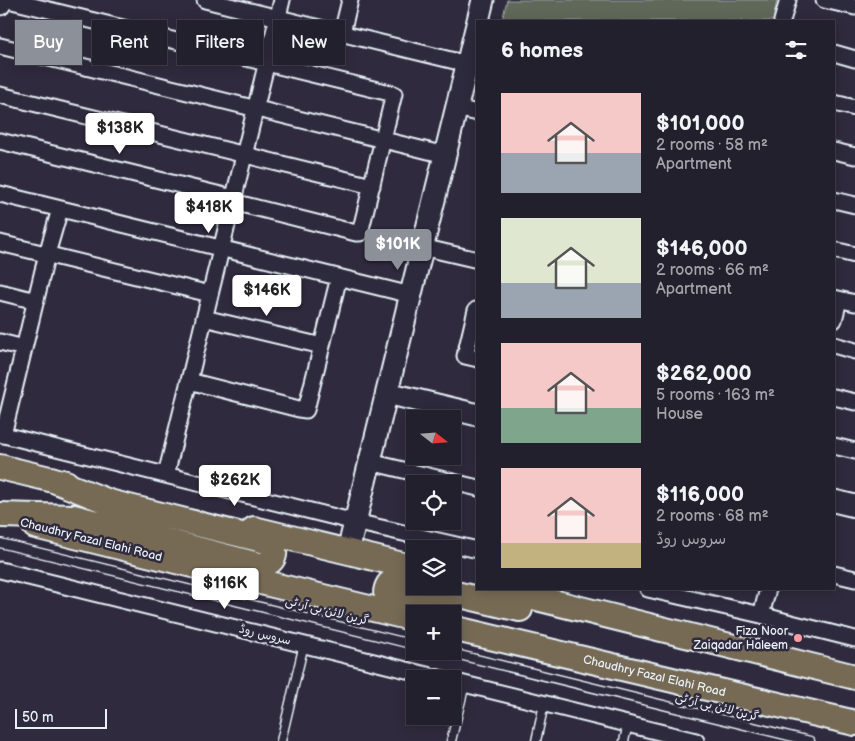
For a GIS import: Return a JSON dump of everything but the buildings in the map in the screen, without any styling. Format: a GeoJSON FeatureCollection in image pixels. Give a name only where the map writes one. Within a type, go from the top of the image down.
{"type":"FeatureCollection","features":[{"type":"Feature","properties":{"kind":"main road"},"geometry":{"type":"LineString","coordinates":[[0,467],[406,566]]}},
{"type":"Feature","properties":{"kind":"main road"},"geometry":{"type":"LineString","coordinates":[[0,516],[74,517],[259,565],[267,564],[273,558],[274,550],[266,541],[110,502],[52,479]]}},
{"type":"Feature","properties":{"kind":"main road","name":"Chaudhry Fazal Elahi Road"},"geometry":{"type":"LineString","coordinates":[[0,516],[406,617]]}},
{"type":"Feature","properties":{"kind":"main road"},"geometry":{"type":"LineString","coordinates":[[461,579],[476,583]]}},
{"type":"Feature","properties":{"kind":"main road"},"geometry":{"type":"LineString","coordinates":[[406,582],[393,581],[388,585],[386,592],[392,600],[411,605]]}},
{"type":"Feature","properties":{"kind":"main road"},"geometry":{"type":"LineString","coordinates":[[504,590],[855,677]]}},
{"type":"Feature","properties":{"kind":"main road"},"geometry":{"type":"LineString","coordinates":[[461,595],[595,626],[673,631]]}},
{"type":"Feature","properties":{"kind":"main road"},"geometry":{"type":"LineString","coordinates":[[461,618],[598,652],[645,674]]}},
{"type":"Feature","properties":{"kind":"main road","name":"Chaudhry Fazal Elahi Road"},"geometry":{"type":"LineString","coordinates":[[461,630],[855,723]]}},
{"type":"Feature","properties":{"kind":"street"},"geometry":{"type":"LineString","coordinates":[[0,4],[1,0]]}},
{"type":"Feature","properties":{"kind":"street"},"geometry":{"type":"LineString","coordinates":[[0,141],[360,233],[394,94],[8,0]]}},
{"type":"Feature","properties":{"kind":"street"},"geometry":{"type":"LineString","coordinates":[[205,0],[287,20]]}},
{"type":"Feature","properties":{"kind":"street"},"geometry":{"type":"LineString","coordinates":[[166,475],[282,0]]}},
{"type":"Feature","properties":{"kind":"street"},"geometry":{"type":"LineString","coordinates":[[345,21],[350,0]]}},
{"type":"Feature","properties":{"kind":"street"},"geometry":{"type":"LineString","coordinates":[[478,20],[483,0]]}},
{"type":"Feature","properties":{"kind":"street"},"geometry":{"type":"LineString","coordinates":[[782,20],[788,0]]}},
{"type":"Feature","properties":{"kind":"street"},"geometry":{"type":"LineString","coordinates":[[824,0],[855,7]]}},
{"type":"Feature","properties":{"kind":"street"},"geometry":{"type":"LineString","coordinates":[[348,552],[476,28]]}},
{"type":"Feature","properties":{"kind":"street"},"geometry":{"type":"LineString","coordinates":[[345,34],[467,64]]}},
{"type":"Feature","properties":{"kind":"street"},"geometry":{"type":"LineString","coordinates":[[0,46],[445,155]]}},
{"type":"Feature","properties":{"kind":"street"},"geometry":{"type":"LineString","coordinates":[[835,54],[855,59]]}},
{"type":"Feature","properties":{"kind":"street"},"geometry":{"type":"LineString","coordinates":[[0,95],[372,186]]}},
{"type":"Feature","properties":{"kind":"street"},"geometry":{"type":"LineString","coordinates":[[835,103],[855,108]]}},
{"type":"Feature","properties":{"kind":"street"},"geometry":{"type":"LineString","coordinates":[[456,108],[476,113]]}},
{"type":"Feature","properties":{"kind":"street"},"geometry":{"type":"LineString","coordinates":[[835,151],[855,156]]}},
{"type":"Feature","properties":{"kind":"street"},"geometry":{"type":"LineString","coordinates":[[0,194],[411,295]]}},
{"type":"Feature","properties":{"kind":"street"},"geometry":{"type":"LineString","coordinates":[[835,200],[855,205]]}},
{"type":"Feature","properties":{"kind":"street"},"geometry":{"type":"LineString","coordinates":[[60,209],[1,435],[355,522],[476,550]]}},
{"type":"Feature","properties":{"kind":"street"},"geometry":{"type":"LineString","coordinates":[[0,243],[210,294]]}},
{"type":"Feature","properties":{"kind":"street"},"geometry":{"type":"LineString","coordinates":[[422,247],[476,260]]}},
{"type":"Feature","properties":{"kind":"street"},"geometry":{"type":"LineString","coordinates":[[835,250],[855,255]]}},
{"type":"Feature","properties":{"kind":"street"},"geometry":{"type":"LineString","coordinates":[[189,381],[299,410],[306,410],[339,277]]}},
{"type":"Feature","properties":{"kind":"street"},"geometry":{"type":"LineString","coordinates":[[0,292],[36,301]]}},
{"type":"Feature","properties":{"kind":"street"},"geometry":{"type":"LineString","coordinates":[[836,299],[855,304]]}},
{"type":"Feature","properties":{"kind":"street"},"geometry":{"type":"LineString","coordinates":[[476,312],[465,356],[476,359]]}},
{"type":"Feature","properties":{"kind":"street"},"geometry":{"type":"LineString","coordinates":[[204,318],[322,346]]}},
{"type":"Feature","properties":{"kind":"street"},"geometry":{"type":"LineString","coordinates":[[0,342],[24,348]]}},
{"type":"Feature","properties":{"kind":"street"},"geometry":{"type":"LineString","coordinates":[[835,346],[855,351]]}},
{"type":"Feature","properties":{"kind":"street"},"geometry":{"type":"LineString","coordinates":[[386,393],[476,415]]}},
{"type":"Feature","properties":{"kind":"street"},"geometry":{"type":"LineString","coordinates":[[835,397],[855,402]]}},
{"type":"Feature","properties":{"kind":"street"},"geometry":{"type":"LineString","coordinates":[[835,446],[855,451]]}},
{"type":"Feature","properties":{"kind":"street"},"geometry":{"type":"LineString","coordinates":[[370,462],[476,488]]}},
{"type":"Feature","properties":{"kind":"street"},"geometry":{"type":"LineString","coordinates":[[835,501],[855,506]]}},
{"type":"Feature","properties":{"kind":"street","name":"سروس روڈ"},"geometry":{"type":"LineString","coordinates":[[0,570],[407,670]]}},
{"type":"Feature","properties":{"kind":"street"},"geometry":{"type":"LineString","coordinates":[[835,574],[855,579]]}},
{"type":"Feature","properties":{"kind":"street"},"geometry":{"type":"LineString","coordinates":[[653,590],[761,614],[855,639]]}},
{"type":"Feature","properties":{"kind":"street"},"geometry":{"type":"LineString","coordinates":[[761,614],[768,590]]}},
{"type":"Feature","properties":{"kind":"street"},"geometry":{"type":"LineString","coordinates":[[461,683],[696,741]]}},
{"type":"Feature","properties":{"kind":"lane","name":"گرین لائن بی آر ٹی"},"geometry":{"type":"LineString","coordinates":[[0,543],[406,642]]}},
{"type":"Feature","properties":{"kind":"lane"},"geometry":{"type":"LineString","coordinates":[[280,741],[304,644]]}},
{"type":"Feature","properties":{"kind":"lane","name":"گرین لائن بی آر ٹی"},"geometry":{"type":"LineString","coordinates":[[461,656],[810,741]]}},
{"type":"Feature","properties":{"kind":"lane"},"geometry":{"type":"LineString","coordinates":[[536,741],[544,704]]}},
{"type":"Feature","properties":{"kind":"lane"},"geometry":{"type":"LineString","coordinates":[[624,741],[628,724]]}},
{"type":"Feature","properties":{"kind":"lane"},"geometry":{"type":"LineString","coordinates":[[451,741],[453,725]]}},
{"type":"Feature","properties":{"kind":"green space"},"geometry":{"type":"Polygon","coordinates":[[[507,0],[777,0],[773,20],[502,20],[507,0]]]}},
{"type":"Feature","properties":{"kind":"place","name":"Fiza Noor Zaiqadar Haleem"},"geometry":{"type":"Point","coordinates":[798,638]}}]}
